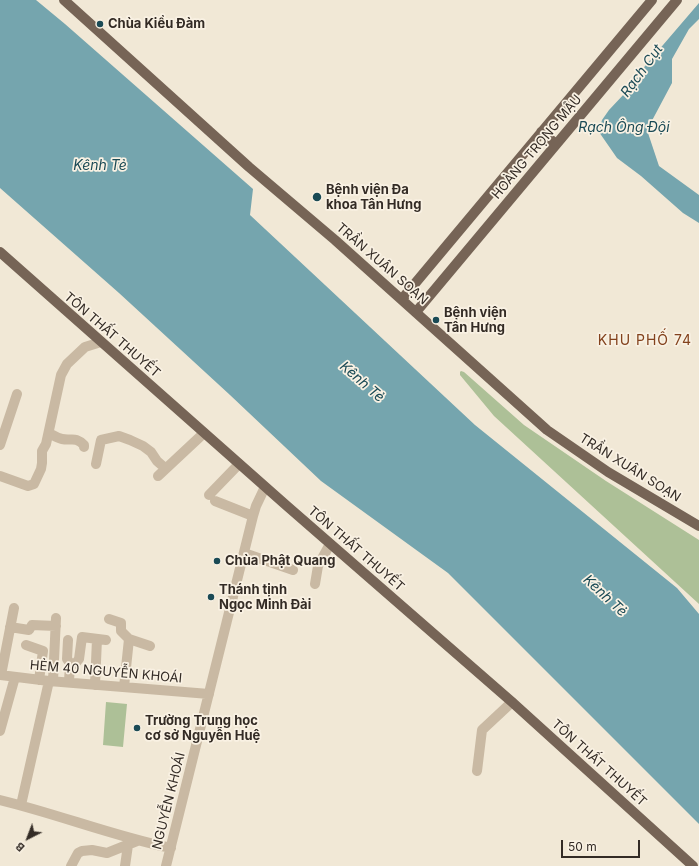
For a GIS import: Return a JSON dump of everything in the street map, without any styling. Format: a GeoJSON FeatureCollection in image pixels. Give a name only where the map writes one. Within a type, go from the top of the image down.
{"type":"FeatureCollection","features":[{"type":"Feature","properties":{"kind":"main road","name":"TRẦN XUÂN SOẠN"},"geometry":{"type":"LineString","coordinates":[[64,0],[249,167],[402,299],[547,430],[608,472],[699,526]]}},
{"type":"Feature","properties":{"kind":"main road","name":"HOÀNG TRỌNG MẬU"},"geometry":{"type":"LineString","coordinates":[[402,299],[652,0]]}},
{"type":"Feature","properties":{"kind":"main road","name":"HOÀNG TRỌNG MẬU"},"geometry":{"type":"LineString","coordinates":[[416,312],[677,0]]}},
{"type":"Feature","properties":{"kind":"main road"},"geometry":{"type":"LineString","coordinates":[[541,132],[556,144]]}},
{"type":"Feature","properties":{"kind":"main road","name":"TÔN THẤT THUYẾT"},"geometry":{"type":"LineString","coordinates":[[0,252],[265,487],[512,702],[692,866]]}},
{"type":"Feature","properties":{"kind":"street"},"geometry":{"type":"LineString","coordinates":[[0,476],[28,486],[34,484],[42,463],[42,451],[49,433],[61,375],[67,364],[86,348],[101,342]]}},
{"type":"Feature","properties":{"kind":"street"},"geometry":{"type":"LineString","coordinates":[[0,445],[17,394]]}},
{"type":"Feature","properties":{"kind":"street"},"geometry":{"type":"LineString","coordinates":[[49,433],[63,439],[72,438],[79,440],[84,444],[84,447]]}},
{"type":"Feature","properties":{"kind":"street"},"geometry":{"type":"LineString","coordinates":[[158,476],[204,433]]}},
{"type":"Feature","properties":{"kind":"street"},"geometry":{"type":"LineString","coordinates":[[96,464],[101,440],[118,436],[143,446],[151,452],[157,461],[165,468]]}},
{"type":"Feature","properties":{"kind":"street"},"geometry":{"type":"LineString","coordinates":[[239,464],[212,498],[253,516]]}},
{"type":"Feature","properties":{"kind":"street","name":"NGUYỄN KHOÁI"},"geometry":{"type":"LineString","coordinates":[[166,866],[253,516],[265,487]]}},
{"type":"Feature","properties":{"kind":"street"},"geometry":{"type":"LineString","coordinates":[[315,584],[318,566],[330,544]]}},
{"type":"Feature","properties":{"kind":"street"},"geometry":{"type":"LineString","coordinates":[[244,553],[293,570]]}},
{"type":"Feature","properties":{"kind":"street"},"geometry":{"type":"LineString","coordinates":[[1,675],[14,608]]}},
{"type":"Feature","properties":{"kind":"street"},"geometry":{"type":"LineString","coordinates":[[110,619],[121,623],[121,631],[129,639],[150,646]]}},
{"type":"Feature","properties":{"kind":"street"},"geometry":{"type":"LineString","coordinates":[[10,627],[29,630],[32,625],[56,622],[47,681],[21,805]]}},
{"type":"Feature","properties":{"kind":"street"},"geometry":{"type":"LineString","coordinates":[[70,663],[75,664],[79,659],[82,637],[102,639],[95,685]]}},
{"type":"Feature","properties":{"kind":"street"},"geometry":{"type":"LineString","coordinates":[[124,687],[129,639]]}},
{"type":"Feature","properties":{"kind":"street"},"geometry":{"type":"LineString","coordinates":[[68,640],[67,659],[70,663],[69,682]]}},
{"type":"Feature","properties":{"kind":"street"},"geometry":{"type":"LineString","coordinates":[[26,645],[44,651],[47,681]]}},
{"type":"Feature","properties":{"kind":"street","name":"HẺM 40 NGUYỄN KHOÁI"},"geometry":{"type":"LineString","coordinates":[[1,675],[47,681],[209,694]]}},
{"type":"Feature","properties":{"kind":"street"},"geometry":{"type":"LineString","coordinates":[[0,731],[15,677]]}},
{"type":"Feature","properties":{"kind":"street"},"geometry":{"type":"LineString","coordinates":[[477,771],[482,730],[512,702]]}},
{"type":"Feature","properties":{"kind":"street"},"geometry":{"type":"LineString","coordinates":[[0,800],[21,805],[133,843],[171,848]]}},
{"type":"Feature","properties":{"kind":"street"},"geometry":{"type":"LineString","coordinates":[[71,866],[78,853],[82,851],[92,850],[108,852],[133,843]]}},
{"type":"Feature","properties":{"kind":"street"},"geometry":{"type":"LineString","coordinates":[[125,866],[133,843]]}},
{"type":"Feature","properties":{"kind":"green space"},"geometry":{"type":"Polygon","coordinates":[[[461,371],[524,425],[606,481],[699,540],[699,604],[494,416],[460,375],[461,371]]]}},
{"type":"Feature","properties":{"kind":"green space"},"geometry":{"type":"Polygon","coordinates":[[[106,702],[127,704],[123,747],[103,745],[106,702]]]}},
{"type":"Feature","properties":{"kind":"water","name":"Kênh Tẻ"},"geometry":{"type":"Polygon","coordinates":[[[0,0],[36,0],[65,24],[253,189],[250,215],[475,425],[677,588],[699,614],[699,824],[448,573],[321,481],[119,293],[0,188],[0,0]]]}},
{"type":"Feature","properties":{"kind":"water","name":"Rạch Ông Đội"},"geometry":{"type":"Polygon","coordinates":[[[699,3],[699,19],[689,29],[672,59],[672,83],[647,130],[659,166],[699,195],[699,223],[683,213],[641,176],[617,158],[599,132],[602,120],[609,110],[625,93],[645,66],[699,3]]]}},
{"type":"Feature","properties":{"kind":"place","name":"Chùa Kiều Đàm"},"geometry":{"type":"Point","coordinates":[100,24]}},
{"type":"Feature","properties":{"kind":"place","name":"Bệnh viện Đa khoa Tân Hưng"},"geometry":{"type":"Point","coordinates":[317,197]}},
{"type":"Feature","properties":{"kind":"place","name":"Bệnh viện Tân Hưng"},"geometry":{"type":"Point","coordinates":[436,320]}},
{"type":"Feature","properties":{"kind":"place","name":"Chùa Phật Quang"},"geometry":{"type":"Point","coordinates":[217,561]}},
{"type":"Feature","properties":{"kind":"place","name":"Thánh tịnh Ngọc Minh Đài"},"geometry":{"type":"Point","coordinates":[211,597]}},
{"type":"Feature","properties":{"kind":"place","name":"Trường Trung học cơ sở Nguyễn Huệ"},"geometry":{"type":"Point","coordinates":[137,728]}},
{"type":"Feature","properties":{"kind":"district","name":"KHU PHỐ 74"},"geometry":{"type":"Point","coordinates":[645,341]}},
{"type":"Feature","properties":{"kind":"water label","name":"Rạch Cụt"},"geometry":{"type":"Point","coordinates":[642,71]}}]}
